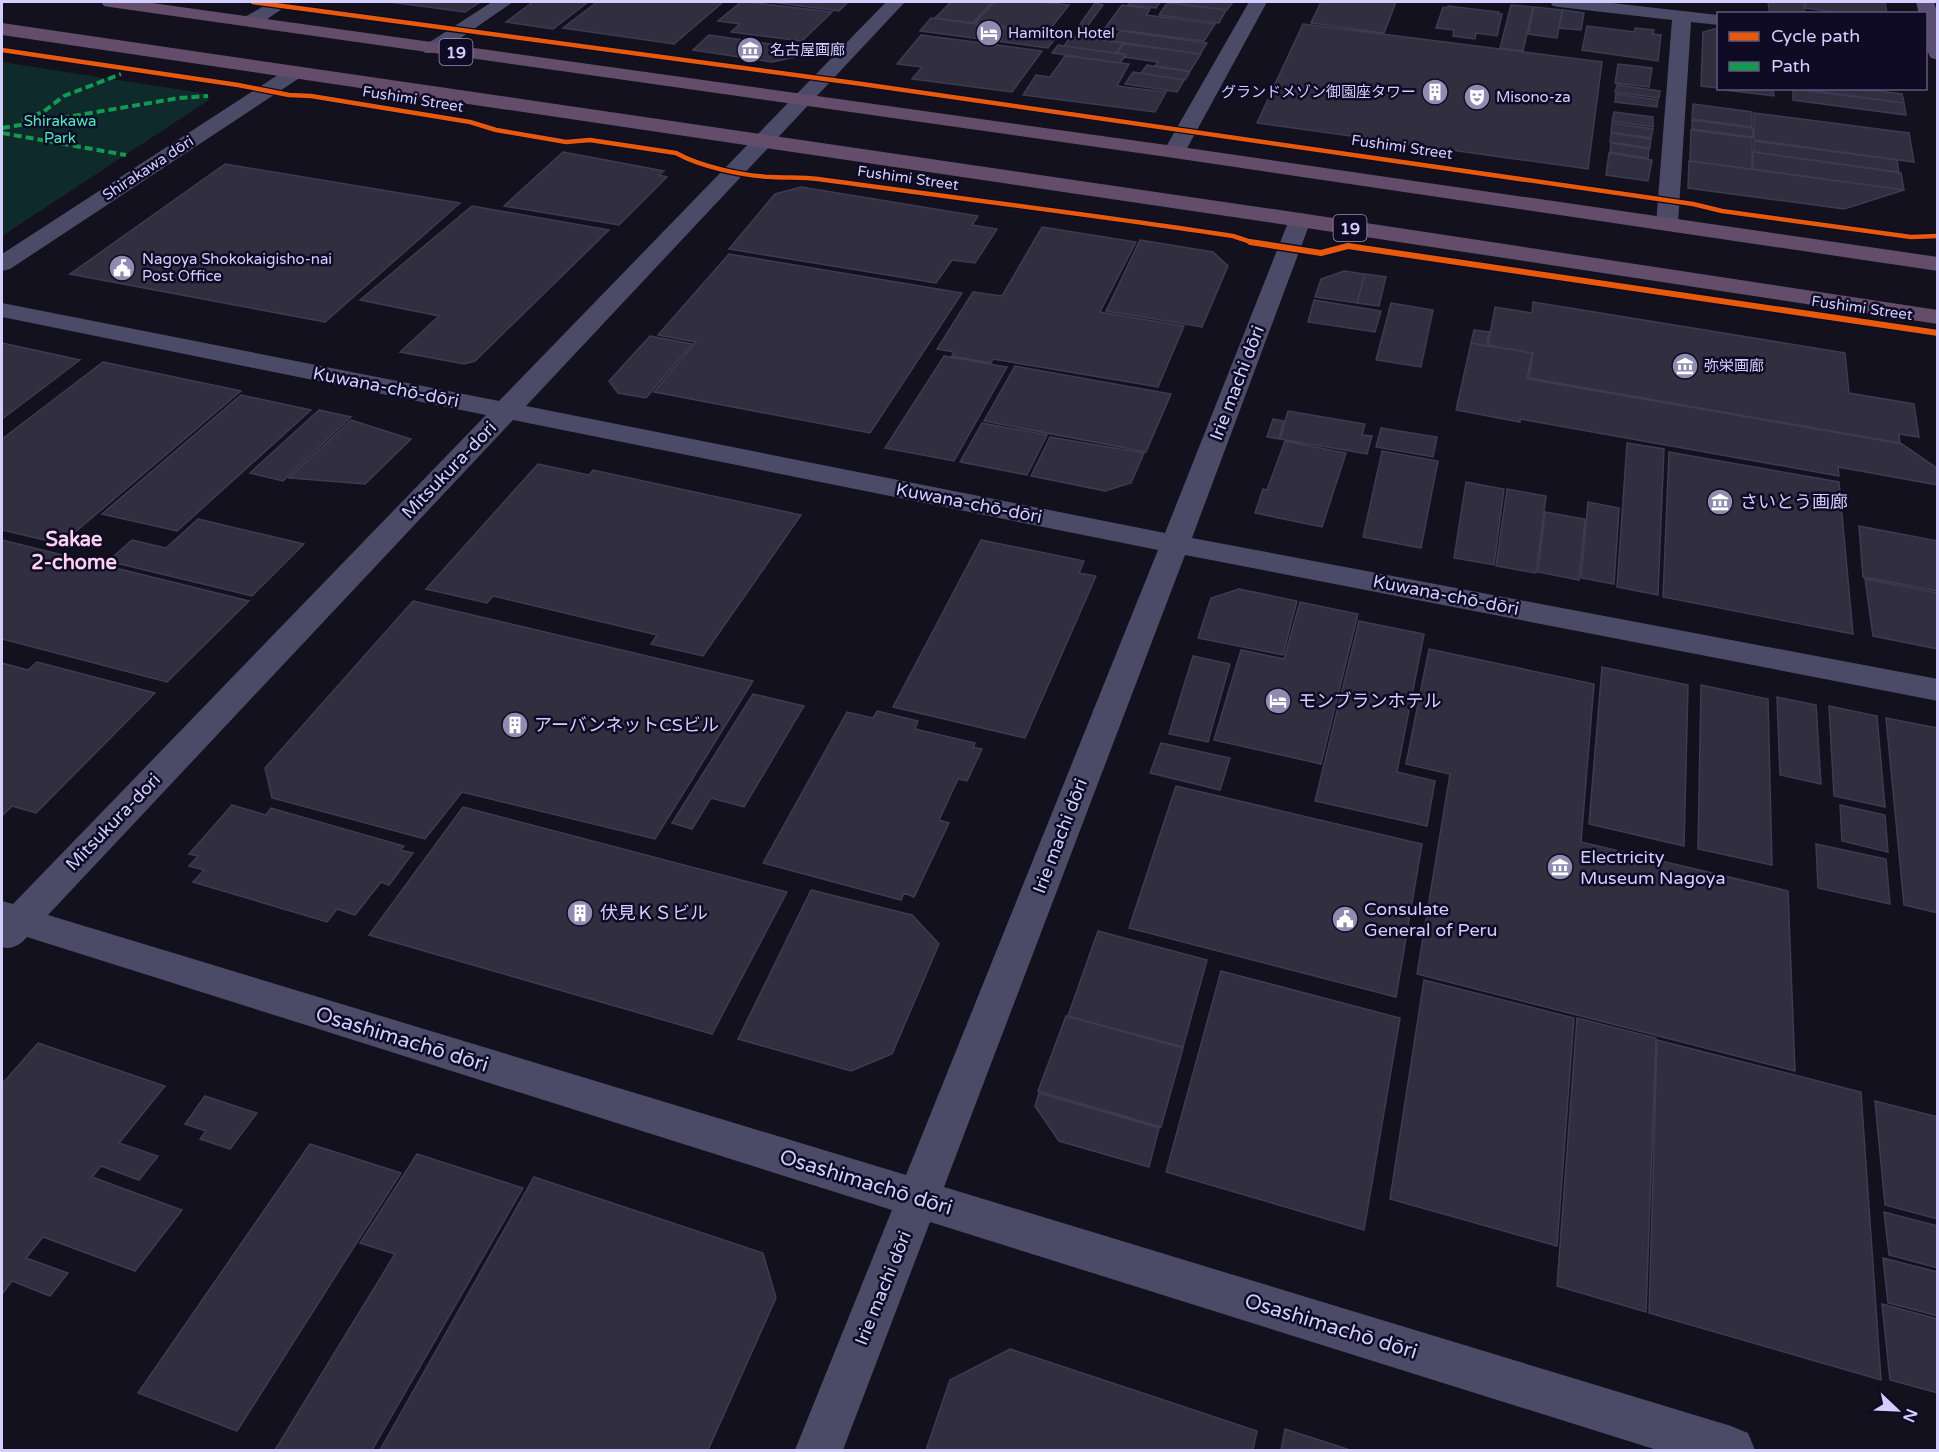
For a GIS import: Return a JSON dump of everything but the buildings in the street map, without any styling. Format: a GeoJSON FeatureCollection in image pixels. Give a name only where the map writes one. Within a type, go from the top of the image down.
{"type":"FeatureCollection","features":[{"type":"Feature","properties":{"kind":"highway","name":"19"},"geometry":{"type":"LineString","coordinates":[[110,2],[1174,152],[1938,264]]}},
{"type":"Feature","properties":{"kind":"highway","name":"Fushimi Street"},"geometry":{"type":"LineString","coordinates":[[2,28],[1938,317]]}},
{"type":"Feature","properties":{"kind":"main road"},"geometry":{"type":"LineString","coordinates":[[1925,2],[1934,47]]}},
{"type":"Feature","properties":{"kind":"street"},"geometry":{"type":"LineString","coordinates":[[249,22],[283,2]]}},
{"type":"Feature","properties":{"kind":"street"},"geometry":{"type":"LineString","coordinates":[[432,49],[504,2]]}},
{"type":"Feature","properties":{"kind":"street","name":"Mitsukura-dori"},"geometry":{"type":"LineString","coordinates":[[7,925],[505,411],[896,2]]}},
{"type":"Feature","properties":{"kind":"street"},"geometry":{"type":"LineString","coordinates":[[1174,152],[1258,2]]}},
{"type":"Feature","properties":{"kind":"street"},"geometry":{"type":"LineString","coordinates":[[1559,2],[1717,20]]}},
{"type":"Feature","properties":{"kind":"street"},"geometry":{"type":"LineString","coordinates":[[1667,224],[1682,16]]}},
{"type":"Feature","properties":{"kind":"street","name":"Shirakawa dōri"},"geometry":{"type":"LineString","coordinates":[[2,264],[294,73]]}},
{"type":"Feature","properties":{"kind":"street","name":"Irie machi dōri"},"geometry":{"type":"LineString","coordinates":[[819,1450],[1300,220]]}},
{"type":"Feature","properties":{"kind":"street","name":"Kuwana-chō-dōri"},"geometry":{"type":"LineString","coordinates":[[2,310],[1175,544],[1938,690]]}},
{"type":"Feature","properties":{"kind":"street","name":"Osashimachō dōri"},"geometry":{"type":"LineString","coordinates":[[7,925],[919,1198],[1731,1450]]}},
{"type":"Feature","properties":{"kind":"green space","name":"Shirakawa Park"},"geometry":{"type":"Polygon","coordinates":[[[2,62],[208,94],[209,100],[2,236],[2,62]]]}},
{"type":"Feature","properties":{"kind":"marked path"},"geometry":{"type":"LineString","coordinates":[[22,120],[43,112],[64,96],[121,74]]}},
{"type":"Feature","properties":{"kind":"marked path"},"geometry":{"type":"LineString","coordinates":[[2,128],[179,98],[208,96]]}},
{"type":"Feature","properties":{"kind":"marked path"},"geometry":{"type":"LineString","coordinates":[[2,133],[126,155]]}},
{"type":"Feature","properties":{"kind":"cycle path"},"geometry":{"type":"LineString","coordinates":[[253,2],[862,84],[1693,204],[1722,211],[1911,237],[1938,236]]}},
{"type":"Feature","properties":{"kind":"cycle path"},"geometry":{"type":"LineString","coordinates":[[2,50],[238,85],[289,95],[311,96],[470,122],[496,130],[566,142],[590,140],[676,153],[688,160],[708,166],[770,177],[805,177],[988,203],[1088,214],[1233,236],[1256,244],[1321,253],[1348,246],[1938,333]]}},
{"type":"Feature","properties":{"kind":"place","name":"Hamilton Hotel"},"geometry":{"type":"Point","coordinates":[989,33]}},
{"type":"Feature","properties":{"kind":"place","name":"名古屋画廊"},"geometry":{"type":"Point","coordinates":[750,50]}},
{"type":"Feature","properties":{"kind":"place","name":"グランドメゾン御園座タワー"},"geometry":{"type":"Point","coordinates":[1435,92]}},
{"type":"Feature","properties":{"kind":"place","name":"Misono-za"},"geometry":{"type":"Point","coordinates":[1477,97]}},
{"type":"Feature","properties":{"kind":"place","name":"Nagoya Shokokaigisho-nai Post Office"},"geometry":{"type":"Point","coordinates":[122,268]}},
{"type":"Feature","properties":{"kind":"place","name":"弥栄画廊"},"geometry":{"type":"Point","coordinates":[1685,366]}},
{"type":"Feature","properties":{"kind":"place","name":"さいとう画廊"},"geometry":{"type":"Point","coordinates":[1720,502]}},
{"type":"Feature","properties":{"kind":"place","name":"モンブランホテル"},"geometry":{"type":"Point","coordinates":[1278,701]}},
{"type":"Feature","properties":{"kind":"place","name":"アーバンネットCSビル"},"geometry":{"type":"Point","coordinates":[515,725]}},
{"type":"Feature","properties":{"kind":"place","name":"Electricity Museum Nagoya"},"geometry":{"type":"Point","coordinates":[1560,867]}},
{"type":"Feature","properties":{"kind":"place","name":"伏見ＫＳビル"},"geometry":{"type":"Point","coordinates":[580,913]}},
{"type":"Feature","properties":{"kind":"place","name":"Consulate General of Peru"},"geometry":{"type":"Point","coordinates":[1345,919]}},
{"type":"Feature","properties":{"kind":"district","name":"Sakae 2-chome"},"geometry":{"type":"Point","coordinates":[74,550]}}]}
